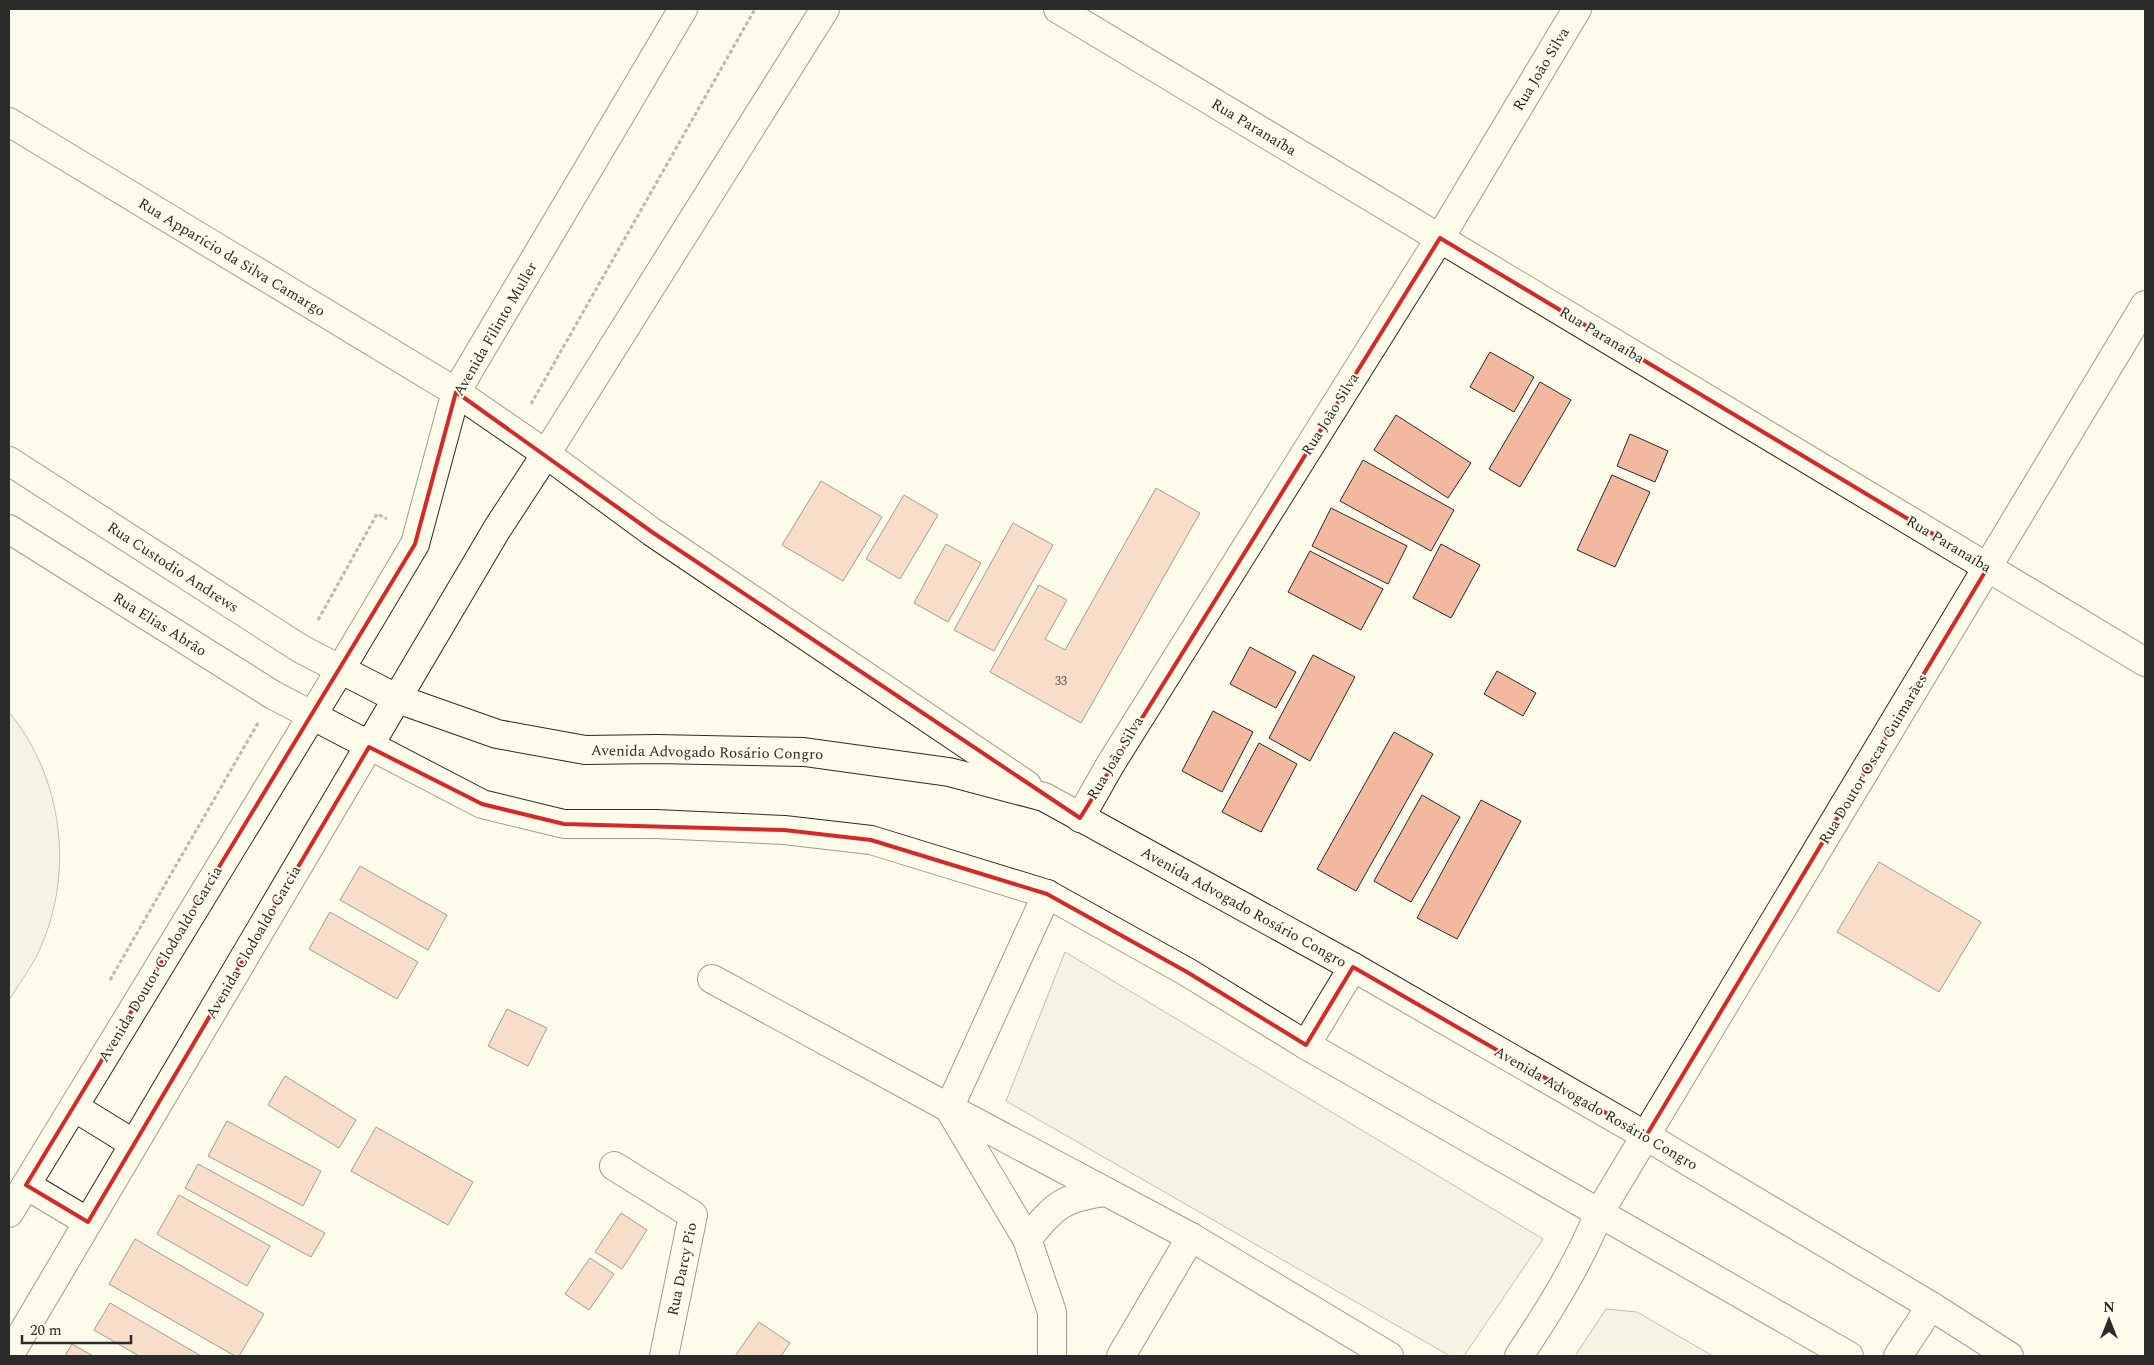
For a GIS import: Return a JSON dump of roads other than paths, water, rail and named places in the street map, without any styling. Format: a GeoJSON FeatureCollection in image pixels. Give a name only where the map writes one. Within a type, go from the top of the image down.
{"type":"FeatureCollection","features":[{"type":"Feature","properties":{"kind":"main road","name":"Avenida Filinto Muller"},"geometry":{"type":"LineString","coordinates":[[312,716],[415,544],[456,392],[683,9]]}},
{"type":"Feature","properties":{"kind":"main road"},"geometry":{"type":"LineString","coordinates":[[546,454],[825,9]]}},
{"type":"Feature","properties":{"kind":"main road","name":"Rua Paranaíba"},"geometry":{"type":"LineString","coordinates":[[1058,9],[2145,662]]}},
{"type":"Feature","properties":{"kind":"main road","name":"Rua João Silva"},"geometry":{"type":"LineString","coordinates":[[1080,818],[1110,765],[1440,238],[1576,9]]}},
{"type":"Feature","properties":{"kind":"main road","name":"Rua Apparício da Silva Camargo"},"geometry":{"type":"LineString","coordinates":[[9,122],[456,392],[546,454],[652,532],[1044,797]]}},
{"type":"Feature","properties":{"kind":"main road","name":"Rua Doutor Oscar Guimarães"},"geometry":{"type":"LineString","coordinates":[[1519,1356],[1538,1328],[1586,1244],[1600,1213],[2145,305]]}},
{"type":"Feature","properties":{"kind":"main road","name":"Avenida Clodoaldo Garcia"},"geometry":{"type":"LineString","coordinates":[[9,1356],[497,529],[546,454]]}},
{"type":"Feature","properties":{"kind":"main road","name":"Rua Custodio Andrews"},"geometry":{"type":"LineString","coordinates":[[9,461],[301,650],[340,670]]}},
{"type":"Feature","properties":{"kind":"main road","name":"Rua Elias Abrão"},"geometry":{"type":"LineString","coordinates":[[9,529],[274,695],[370,747]]}},
{"type":"Feature","properties":{"kind":"main road","name":"Avenida Advogado Rosário Congro"},"geometry":{"type":"LineString","coordinates":[[340,670],[398,699],[496,734],[585,750],[656,748],[804,752],[949,772],[1044,797],[1353,966],[1646,1136],[1931,1306],[2010,1356]]}},
{"type":"Feature","properties":{"kind":"main road","name":"Avenida Doutor Clodoaldo Garcia"},"geometry":{"type":"LineString","coordinates":[[9,1213],[312,716]]}},
{"type":"Feature","properties":{"kind":"main road"},"geometry":{"type":"LineString","coordinates":[[370,747],[482,804],[564,824],[656,824],[784,830],[871,840],[1047,894],[1187,972],[1306,1045],[1849,1356]]}},
{"type":"Feature","properties":{"kind":"main road"},"geometry":{"type":"LineString","coordinates":[[949,1108],[1047,894]]}},
{"type":"Feature","properties":{"kind":"main road"},"geometry":{"type":"LineString","coordinates":[[1306,1045],[1353,966]]}},
{"type":"Feature","properties":{"kind":"main road"},"geometry":{"type":"LineString","coordinates":[[712,978],[949,1108],[1191,1237],[1389,1356]]}},
{"type":"Feature","properties":{"kind":"main road"},"geometry":{"type":"LineString","coordinates":[[74,1107],[134,1144]]}},
{"type":"Feature","properties":{"kind":"main road"},"geometry":{"type":"LineString","coordinates":[[949,1108],[1027,1239],[1052,1312],[1052,1356]]}},
{"type":"Feature","properties":{"kind":"main road","name":"Rua Darcy Pio"},"geometry":{"type":"LineString","coordinates":[[614,1166],[693,1215],[664,1356]]}},
{"type":"Feature","properties":{"kind":"main road"},"geometry":{"type":"LineString","coordinates":[[26,1185],[88,1222]]}},
{"type":"Feature","properties":{"kind":"main road"},"geometry":{"type":"LineString","coordinates":[[1027,1239],[1048,1214],[1065,1202],[1080,1195],[1106,1192]]}},
{"type":"Feature","properties":{"kind":"main road"},"geometry":{"type":"LineString","coordinates":[[1121,1356],[1191,1237]]}},
{"type":"Feature","properties":{"kind":"main road"},"geometry":{"type":"LineString","coordinates":[[1898,1356],[1931,1306]]}}]}
